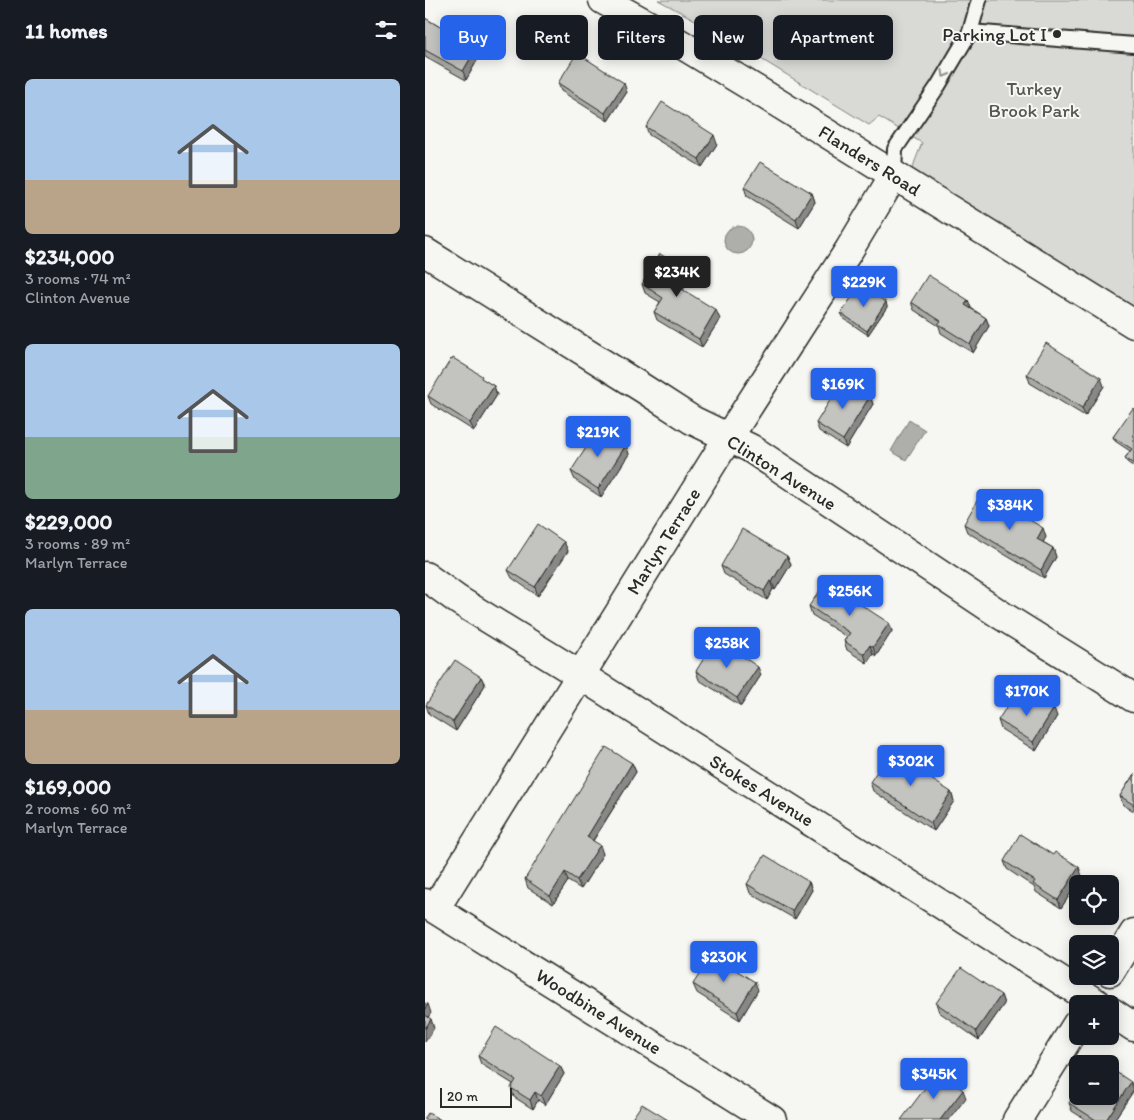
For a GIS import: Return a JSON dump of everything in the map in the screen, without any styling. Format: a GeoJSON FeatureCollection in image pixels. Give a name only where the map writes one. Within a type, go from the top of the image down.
{"type":"FeatureCollection","features":[{"type":"Feature","properties":{"kind":"street","name":"Flanders Road"},"geometry":{"type":"LineString","coordinates":[[603,0],[723,69],[1134,324]]}},
{"type":"Feature","properties":{"kind":"street","name":"Marlyn Terrace"},"geometry":{"type":"LineString","coordinates":[[430,906],[580,675],[894,175]]}},
{"type":"Feature","properties":{"kind":"street","name":"Clinton Avenue"},"geometry":{"type":"LineString","coordinates":[[425,252],[692,420],[750,448],[1001,615],[1134,698]]}},
{"type":"Feature","properties":{"kind":"street","name":"Stokes Avenue"},"geometry":{"type":"LineString","coordinates":[[425,576],[458,600],[580,675],[1082,995]]}},
{"type":"Feature","properties":{"kind":"street","name":"Woodbine Avenue"},"geometry":{"type":"LineString","coordinates":[[430,906],[772,1120]]}},
{"type":"Feature","properties":{"kind":"street"},"geometry":{"type":"LineString","coordinates":[[1119,958],[1134,934]]}},
{"type":"Feature","properties":{"kind":"street","name":"Stokes Avenue"},"geometry":{"type":"LineString","coordinates":[[1119,1018],[1134,1027]]}},
{"type":"Feature","properties":{"kind":"street"},"geometry":{"type":"LineString","coordinates":[[1017,1120],[1069,1037]]}},
{"type":"Feature","properties":{"kind":"lane"},"geometry":{"type":"LineString","coordinates":[[894,175],[895,149],[938,86],[970,32],[979,0]]}},
{"type":"Feature","properties":{"kind":"lane"},"geometry":{"type":"LineString","coordinates":[[970,32],[1134,45]]}},
{"type":"Feature","properties":{"kind":"green space","name":"Turkey Brook Park"},"geometry":{"type":"Polygon","coordinates":[[[658,0],[1134,0],[1134,309],[912,171],[922,143],[879,117],[869,125],[763,60],[763,15],[694,15],[694,19],[658,0]]]}},
{"type":"Feature","properties":{"kind":"shaded area"},"geometry":{"type":"Polygon","coordinates":[[[738,226],[748,230],[752,240],[748,250],[738,254],[728,250],[724,240],[728,230],[738,226]]]}},
{"type":"Feature","properties":{"kind":"shaded area"},"geometry":{"type":"Polygon","coordinates":[[[909,420],[925,430],[906,460],[891,451],[909,420]]]}},
{"type":"Feature","properties":{"kind":"building"},"geometry":{"type":"Polygon","coordinates":[[[425,18],[440,27],[440,58],[425,50],[425,18]]]}},
{"type":"Feature","properties":{"kind":"building"},"geometry":{"type":"Polygon","coordinates":[[[443,60],[469,60],[463,71],[443,60]]]}},
{"type":"Feature","properties":{"kind":"building"},"geometry":{"type":"Polygon","coordinates":[[[573,60],[588,60],[624,83],[605,113],[558,83],[573,60]]]}},
{"type":"Feature","properties":{"kind":"building"},"geometry":{"type":"Polygon","coordinates":[[[662,102],[714,135],[699,159],[646,127],[662,102]]]}},
{"type":"Feature","properties":{"kind":"building"},"geometry":{"type":"Polygon","coordinates":[[[760,162],[812,193],[796,219],[744,187],[760,162]]]}},
{"type":"Feature","properties":{"kind":"building"},"geometry":{"type":"Polygon","coordinates":[[[660,254],[686,270],[677,286],[716,310],[699,339],[654,312],[663,298],[642,284],[660,254]]]}},
{"type":"Feature","properties":{"kind":"building"},"geometry":{"type":"Polygon","coordinates":[[[928,275],[968,300],[965,305],[986,318],[970,344],[938,324],[941,321],[911,302],[928,275]]]}},
{"type":"Feature","properties":{"kind":"building"},"geometry":{"type":"Polygon","coordinates":[[[860,285],[886,302],[867,331],[841,313],[860,285]]]}},
{"type":"Feature","properties":{"kind":"building"},"geometry":{"type":"Polygon","coordinates":[[[1046,343],[1101,378],[1082,408],[1027,374],[1046,343]]]}},
{"type":"Feature","properties":{"kind":"building"},"geometry":{"type":"Polygon","coordinates":[[[453,358],[494,386],[470,423],[428,396],[453,358]]]}},
{"type":"Feature","properties":{"kind":"building"},"geometry":{"type":"Polygon","coordinates":[[[843,379],[870,396],[843,440],[816,423],[843,379]]]}},
{"type":"Feature","properties":{"kind":"building"},"geometry":{"type":"Polygon","coordinates":[[[1133,408],[1134,464],[1125,458],[1132,449],[1113,437],[1133,408]]]}},
{"type":"Feature","properties":{"kind":"building"},"geometry":{"type":"Polygon","coordinates":[[[599,428],[626,445],[598,489],[571,471],[599,428]]]}},
{"type":"Feature","properties":{"kind":"building"},"geometry":{"type":"Polygon","coordinates":[[[979,497],[994,506],[997,500],[1043,528],[1037,539],[1053,548],[1041,570],[964,524],[979,497]]]}},
{"type":"Feature","properties":{"kind":"building"},"geometry":{"type":"Polygon","coordinates":[[[538,524],[564,542],[535,587],[508,570],[538,524]]]}},
{"type":"Feature","properties":{"kind":"building"},"geometry":{"type":"Polygon","coordinates":[[[742,529],[787,556],[772,582],[770,581],[764,591],[721,566],[742,529]]]}},
{"type":"Feature","properties":{"kind":"building"},"geometry":{"type":"Polygon","coordinates":[[[826,582],[889,623],[873,647],[870,645],[864,654],[844,641],[850,633],[809,606],[826,582]]]}},
{"type":"Feature","properties":{"kind":"building"},"geometry":{"type":"Polygon","coordinates":[[[714,642],[730,652],[732,649],[758,667],[737,698],[696,671],[714,642]]]}},
{"type":"Feature","properties":{"kind":"building"},"geometry":{"type":"Polygon","coordinates":[[[455,660],[481,677],[453,722],[426,705],[455,660]]]}},
{"type":"Feature","properties":{"kind":"building"},"geometry":{"type":"Polygon","coordinates":[[[1033,695],[1054,708],[1033,742],[998,720],[1011,700],[1026,708],[1033,695]]]}},
{"type":"Feature","properties":{"kind":"building"},"geometry":{"type":"Polygon","coordinates":[[[606,747],[632,763],[587,837],[600,845],[577,880],[565,872],[550,896],[525,879],[606,747]]]}},
{"type":"Feature","properties":{"kind":"building"},"geometry":{"type":"Polygon","coordinates":[[[890,752],[951,792],[931,823],[870,782],[890,752]]]}},
{"type":"Feature","properties":{"kind":"building"},"geometry":{"type":"Polygon","coordinates":[[[1134,774],[1134,805],[1120,796],[1134,774]]]}},
{"type":"Feature","properties":{"kind":"building"},"geometry":{"type":"Polygon","coordinates":[[[1020,834],[1053,855],[1055,852],[1079,867],[1074,875],[1069,875],[1069,883],[1058,900],[1033,884],[1035,881],[1004,861],[1020,834]]]}},
{"type":"Feature","properties":{"kind":"building"},"geometry":{"type":"Polygon","coordinates":[[[765,855],[809,882],[792,911],[747,884],[765,855]]]}},
{"type":"Feature","properties":{"kind":"building"},"geometry":{"type":"Polygon","coordinates":[[[712,955],[755,982],[737,1012],[693,984],[712,955]]]}},
{"type":"Feature","properties":{"kind":"building"},"geometry":{"type":"Polygon","coordinates":[[[961,968],[1001,995],[976,1031],[936,1003],[961,968]]]}},
{"type":"Feature","properties":{"kind":"building"},"geometry":{"type":"Polygon","coordinates":[[[425,1015],[431,1019],[425,1029],[425,1015]]]}},
{"type":"Feature","properties":{"kind":"building"},"geometry":{"type":"Polygon","coordinates":[[[496,1027],[515,1039],[517,1038],[560,1066],[541,1096],[535,1092],[530,1100],[511,1088],[516,1080],[478,1056],[496,1027]]]}},
{"type":"Feature","properties":{"kind":"building"},"geometry":{"type":"Polygon","coordinates":[[[938,1071],[963,1090],[940,1120],[901,1120],[938,1071]]]}},
{"type":"Feature","properties":{"kind":"building"},"geometry":{"type":"Polygon","coordinates":[[[1119,1074],[1131,1082],[1119,1100],[1119,1074]]]}},
{"type":"Feature","properties":{"kind":"building"},"geometry":{"type":"Polygon","coordinates":[[[642,1104],[668,1120],[631,1120],[642,1104]]]}},
{"type":"Feature","properties":{"kind":"building"},"geometry":{"type":"Polygon","coordinates":[[[1072,1105],[1116,1105],[1106,1120],[1096,1120],[1072,1105]]]}},
{"type":"Feature","properties":{"kind":"building"},"geometry":{"type":"Polygon","coordinates":[[[428,1113],[441,1120],[425,1120],[428,1113]]]}},
{"type":"Feature","properties":{"kind":"place","name":"Parking Lot I"},"geometry":{"type":"Point","coordinates":[1057,34]}}]}
